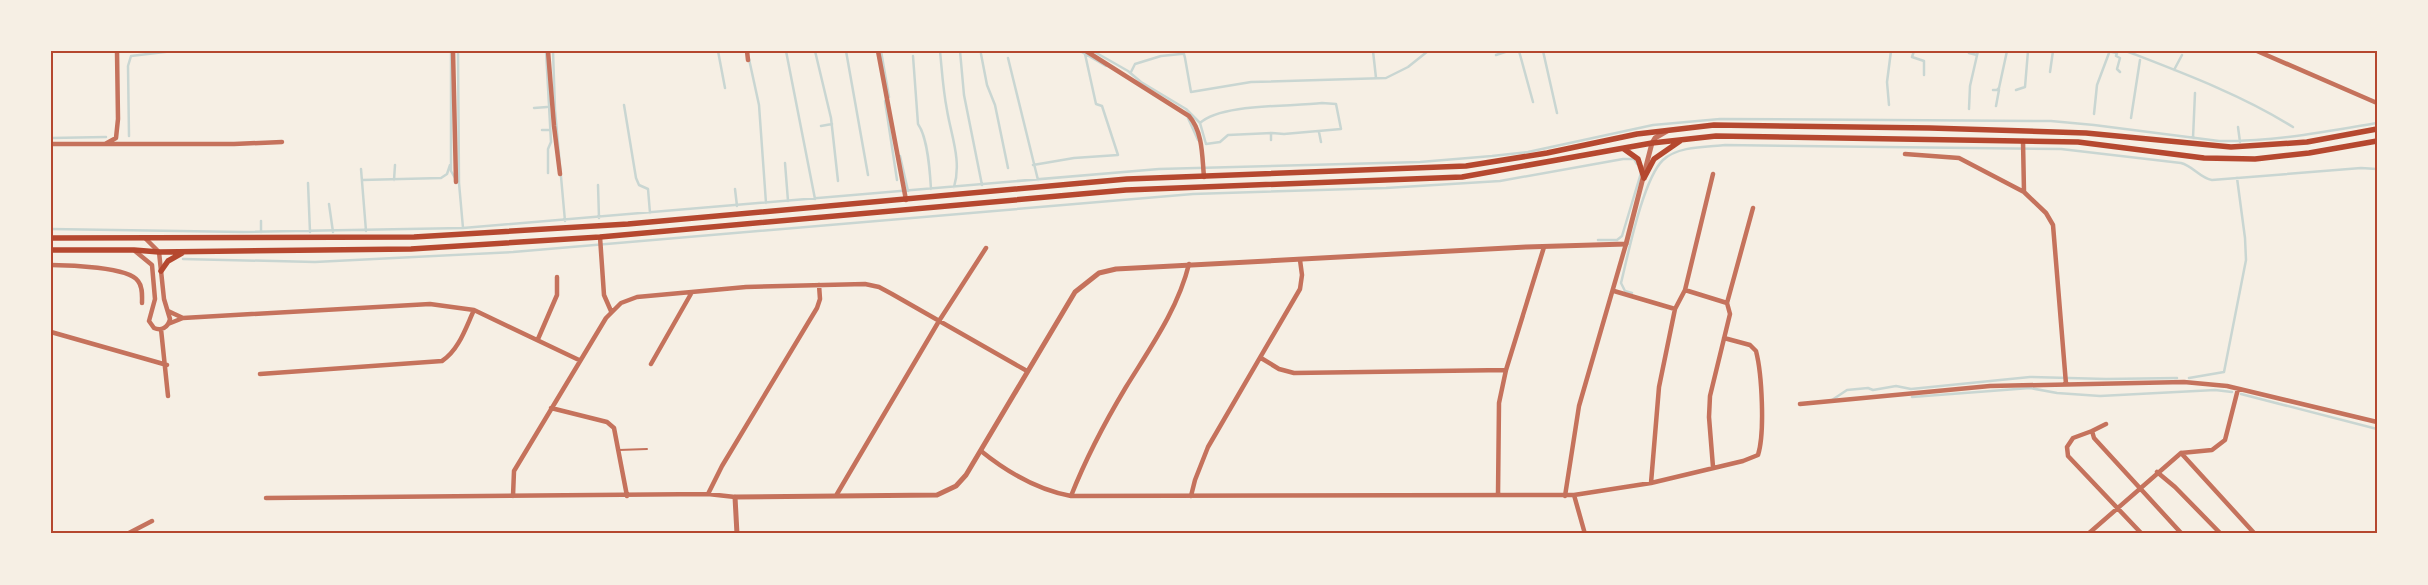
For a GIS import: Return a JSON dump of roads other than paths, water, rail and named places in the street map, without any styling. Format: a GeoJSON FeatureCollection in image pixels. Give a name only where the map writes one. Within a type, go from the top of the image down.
{"type":"FeatureCollection","features":[{"type":"Feature","properties":{"kind":"main road"},"geometry":{"type":"LineString","coordinates":[[51,238],[414,237],[638,223],[1127,179],[1466,166],[1547,153],[1636,134],[1714,125],[1930,128],[2086,133],[2231,146],[2307,142],[2377,130]]}},
{"type":"Feature","properties":{"kind":"main road"},"geometry":{"type":"LineString","coordinates":[[51,250],[184,252],[411,249],[600,238],[1126,190],[1462,177],[1652,143],[1742,136],[2078,142],[2204,158],[2255,159],[2309,153],[2377,141]]}},
{"type":"Feature","properties":{"kind":"main road"},"geometry":{"type":"LineString","coordinates":[[1644,178],[1654,159],[1681,140]]}},
{"type":"Feature","properties":{"kind":"main road"},"geometry":{"type":"LineString","coordinates":[[1624,149],[1638,159],[1644,178]]}},
{"type":"Feature","properties":{"kind":"main road"},"geometry":{"type":"LineString","coordinates":[[161,271],[168,261],[184,252]]}},
{"type":"Feature","properties":{"kind":"street"},"geometry":{"type":"LineString","coordinates":[[106,144],[113,140],[118,132],[117,51]]}},
{"type":"Feature","properties":{"kind":"street"},"geometry":{"type":"LineString","coordinates":[[453,51],[456,182]]}},
{"type":"Feature","properties":{"kind":"street"},"geometry":{"type":"LineString","coordinates":[[548,51],[560,174]]}},
{"type":"Feature","properties":{"kind":"street"},"geometry":{"type":"LineString","coordinates":[[747,51],[748,60]]}},
{"type":"Feature","properties":{"kind":"street"},"geometry":{"type":"LineString","coordinates":[[878,51],[906,200]]}},
{"type":"Feature","properties":{"kind":"street"},"geometry":{"type":"LineString","coordinates":[[1086,51],[1189,116],[1197,127],[1204,177]]}},
{"type":"Feature","properties":{"kind":"street"},"geometry":{"type":"LineString","coordinates":[[2256,51],[2377,103]]}},
{"type":"Feature","properties":{"kind":"street"},"geometry":{"type":"LineString","coordinates":[[1565,496],[1579,406],[1614,290],[1652,143],[1655,138],[1668,130]]}},
{"type":"Feature","properties":{"kind":"street"},"geometry":{"type":"LineString","coordinates":[[2023,141],[2024,192]]}},
{"type":"Feature","properties":{"kind":"street"},"geometry":{"type":"LineString","coordinates":[[51,144],[282,142]]}},
{"type":"Feature","properties":{"kind":"street"},"geometry":{"type":"LineString","coordinates":[[1905,154],[1959,158],[2024,192],[2046,213],[2052,225],[2066,384]]}},
{"type":"Feature","properties":{"kind":"street"},"geometry":{"type":"LineString","coordinates":[[1651,483],[1659,387],[1675,309],[1685,290],[1713,174]]}},
{"type":"Feature","properties":{"kind":"street"},"geometry":{"type":"LineString","coordinates":[[1713,467],[1709,417],[1710,396],[1730,314],[1728,303],[1752,208]]}},
{"type":"Feature","properties":{"kind":"street"},"geometry":{"type":"LineString","coordinates":[[145,238],[159,252],[164,299],[170,319],[168,324]]}},
{"type":"Feature","properties":{"kind":"street"},"geometry":{"type":"LineString","coordinates":[[600,238],[604,295],[612,311]]}},
{"type":"Feature","properties":{"kind":"street"},"geometry":{"type":"LineString","coordinates":[[266,498],[708,494],[735,497],[838,494],[942,494],[956,486],[981,451],[1075,292],[1099,273],[1116,269],[1188,264],[1626,244]]}},
{"type":"Feature","properties":{"kind":"street"},"geometry":{"type":"LineString","coordinates":[[1498,495],[1499,403],[1506,370],[1544,247]]}},
{"type":"Feature","properties":{"kind":"street"},"geometry":{"type":"LineString","coordinates":[[838,494],[939,321],[986,248]]}},
{"type":"Feature","properties":{"kind":"street"},"geometry":{"type":"LineString","coordinates":[[134,250],[144,256],[152,265],[155,300],[149,321],[154,328],[162,329],[168,324],[183,318],[430,304],[474,310],[579,360]]}},
{"type":"Feature","properties":{"kind":"street"},"geometry":{"type":"LineString","coordinates":[[1191,496],[1201,462],[1208,447],[1300,289],[1302,274],[1300,260]]}},
{"type":"Feature","properties":{"kind":"street"},"geometry":{"type":"LineString","coordinates":[[1071,496],[1102,428],[1154,342],[1180,293],[1188,264]]}},
{"type":"Feature","properties":{"kind":"street"},"geometry":{"type":"LineString","coordinates":[[51,265],[99,269],[135,277],[140,283],[142,303]]}},
{"type":"Feature","properties":{"kind":"street"},"geometry":{"type":"LineString","coordinates":[[538,339],[557,295],[557,277]]}},
{"type":"Feature","properties":{"kind":"street"},"geometry":{"type":"LineString","coordinates":[[513,496],[514,471],[579,360],[612,311],[621,304],[637,297],[819,285],[851,284],[879,287],[1027,371]]}},
{"type":"Feature","properties":{"kind":"street"},"geometry":{"type":"LineString","coordinates":[[708,494],[817,308],[820,298],[819,285]]}},
{"type":"Feature","properties":{"kind":"street"},"geometry":{"type":"LineString","coordinates":[[1614,290],[1675,309]]}},
{"type":"Feature","properties":{"kind":"street"},"geometry":{"type":"LineString","coordinates":[[1685,290],[1728,303]]}},
{"type":"Feature","properties":{"kind":"street"},"geometry":{"type":"LineString","coordinates":[[651,364],[692,292]]}},
{"type":"Feature","properties":{"kind":"street"},"geometry":{"type":"LineString","coordinates":[[260,374],[442,360],[457,346],[474,310]]}},
{"type":"Feature","properties":{"kind":"street"},"geometry":{"type":"LineString","coordinates":[[168,311],[183,318]]}},
{"type":"Feature","properties":{"kind":"street"},"geometry":{"type":"LineString","coordinates":[[162,329],[168,396]]}},
{"type":"Feature","properties":{"kind":"street"},"geometry":{"type":"LineString","coordinates":[[51,332],[166,365]]}},
{"type":"Feature","properties":{"kind":"street"},"geometry":{"type":"LineString","coordinates":[[981,451],[1001,467],[1049,490],[1071,496],[1574,495],[1651,483],[1743,461],[1758,455],[1761,445],[1756,351],[1750,345],[1724,338]]}},
{"type":"Feature","properties":{"kind":"street"},"geometry":{"type":"LineString","coordinates":[[1261,358],[1279,369],[1294,373],[1506,370]]}},
{"type":"Feature","properties":{"kind":"street"},"geometry":{"type":"LineString","coordinates":[[1800,404],[1990,386],[2184,382],[2238,389],[2377,422]]}},
{"type":"Feature","properties":{"kind":"street"},"geometry":{"type":"LineString","coordinates":[[2088,534],[2181,453],[2212,450],[2225,440],[2238,389]]}},
{"type":"Feature","properties":{"kind":"street"},"geometry":{"type":"LineString","coordinates":[[551,408],[607,422],[614,428],[627,496]]}},
{"type":"Feature","properties":{"kind":"street"},"geometry":{"type":"LineString","coordinates":[[2106,424],[2073,438],[2067,447],[2068,456],[2142,534]]}},
{"type":"Feature","properties":{"kind":"street"},"geometry":{"type":"LineString","coordinates":[[2092,431],[2094,438],[2182,534]]}},
{"type":"Feature","properties":{"kind":"street"},"geometry":{"type":"LineString","coordinates":[[2181,453],[2255,534]]}},
{"type":"Feature","properties":{"kind":"street"},"geometry":{"type":"LineString","coordinates":[[2157,472],[2175,487],[2221,534]]}},
{"type":"Feature","properties":{"kind":"street"},"geometry":{"type":"LineString","coordinates":[[1574,495],[1585,534]]}},
{"type":"Feature","properties":{"kind":"street"},"geometry":{"type":"LineString","coordinates":[[735,497],[737,534]]}},
{"type":"Feature","properties":{"kind":"street"},"geometry":{"type":"LineString","coordinates":[[127,534],[152,521]]}},
{"type":"Feature","properties":{"kind":"lane"},"geometry":{"type":"LineString","coordinates":[[619,450],[647,449]]}},
{"type":"Feature","properties":{"kind":"waterway"},"geometry":{"type":"LineString","coordinates":[[129,136],[128,66],[131,56],[173,51]]}},
{"type":"Feature","properties":{"kind":"waterway"},"geometry":{"type":"LineString","coordinates":[[451,51],[451,171],[455,178]]}},
{"type":"Feature","properties":{"kind":"waterway"},"geometry":{"type":"LineString","coordinates":[[458,51],[459,183],[463,228]]}},
{"type":"Feature","properties":{"kind":"waterway"},"geometry":{"type":"LineString","coordinates":[[546,51],[551,142],[548,149],[548,173]]}},
{"type":"Feature","properties":{"kind":"waterway"},"geometry":{"type":"LineString","coordinates":[[553,51],[555,110],[565,221]]}},
{"type":"Feature","properties":{"kind":"waterway"},"geometry":{"type":"LineString","coordinates":[[718,51],[725,88]]}},
{"type":"Feature","properties":{"kind":"waterway"},"geometry":{"type":"LineString","coordinates":[[786,51],[815,199]]}},
{"type":"Feature","properties":{"kind":"waterway"},"geometry":{"type":"LineString","coordinates":[[815,51],[831,118],[838,181]]}},
{"type":"Feature","properties":{"kind":"waterway"},"geometry":{"type":"LineString","coordinates":[[846,51],[868,175]]}},
{"type":"Feature","properties":{"kind":"waterway"},"geometry":{"type":"LineString","coordinates":[[881,51],[889,97]]}},
{"type":"Feature","properties":{"kind":"waterway"},"geometry":{"type":"LineString","coordinates":[[940,51],[944,95],[955,148],[957,168],[954,187]]}},
{"type":"Feature","properties":{"kind":"waterway"},"geometry":{"type":"LineString","coordinates":[[960,51],[964,95],[982,185]]}},
{"type":"Feature","properties":{"kind":"waterway"},"geometry":{"type":"LineString","coordinates":[[1080,51],[1106,66]]}},
{"type":"Feature","properties":{"kind":"waterway"},"geometry":{"type":"LineString","coordinates":[[1093,51],[1128,71],[1141,82],[1186,109],[1200,123],[1206,144],[1220,142],[1228,135],[1284,134],[1341,129],[1336,104],[1322,103],[1240,109],[1224,112],[1200,123]]}},
{"type":"Feature","properties":{"kind":"waterway"},"geometry":{"type":"LineString","coordinates":[[1373,51],[1376,78]]}},
{"type":"Feature","properties":{"kind":"waterway"},"geometry":{"type":"LineString","coordinates":[[1131,72],[1135,64],[1161,56],[1184,54],[1191,92],[1251,82],[1386,78],[1408,67],[1428,51]]}},
{"type":"Feature","properties":{"kind":"waterway"},"geometry":{"type":"LineString","coordinates":[[1496,55],[1508,51]]}},
{"type":"Feature","properties":{"kind":"waterway"},"geometry":{"type":"LineString","coordinates":[[1519,51],[1533,102]]}},
{"type":"Feature","properties":{"kind":"waterway"},"geometry":{"type":"LineString","coordinates":[[1543,51],[1557,113]]}},
{"type":"Feature","properties":{"kind":"waterway"},"geometry":{"type":"LineString","coordinates":[[1889,105],[1887,82],[1891,51]]}},
{"type":"Feature","properties":{"kind":"waterway"},"geometry":{"type":"LineString","coordinates":[[1914,51],[1912,57],[1924,61],[1924,75]]}},
{"type":"Feature","properties":{"kind":"waterway"},"geometry":{"type":"LineString","coordinates":[[1969,109],[1970,86],[1978,51]]}},
{"type":"Feature","properties":{"kind":"waterway"},"geometry":{"type":"LineString","coordinates":[[1993,90],[1999,88],[2007,51]]}},
{"type":"Feature","properties":{"kind":"waterway"},"geometry":{"type":"LineString","coordinates":[[2016,90],[2025,87],[2028,51]]}},
{"type":"Feature","properties":{"kind":"waterway"},"geometry":{"type":"LineString","coordinates":[[2050,72],[2053,51]]}},
{"type":"Feature","properties":{"kind":"waterway"},"geometry":{"type":"LineString","coordinates":[[2107,51],[2117,53],[2116,56],[2120,58],[2117,69],[2120,72]]}},
{"type":"Feature","properties":{"kind":"waterway"},"geometry":{"type":"LineString","coordinates":[[2126,51],[2233,95],[2274,115],[2293,127]]}},
{"type":"Feature","properties":{"kind":"waterway"},"geometry":{"type":"LineString","coordinates":[[1969,53],[1977,55]]}},
{"type":"Feature","properties":{"kind":"waterway"},"geometry":{"type":"LineString","coordinates":[[2094,114],[2097,85],[2109,53]]}},
{"type":"Feature","properties":{"kind":"waterway"},"geometry":{"type":"LineString","coordinates":[[981,54],[987,85],[995,105],[1008,168]]}},
{"type":"Feature","properties":{"kind":"waterway"},"geometry":{"type":"LineString","coordinates":[[1033,165],[1074,158],[1118,155],[1102,106],[1096,104],[1085,54]]}},
{"type":"Feature","properties":{"kind":"waterway"},"geometry":{"type":"LineString","coordinates":[[2174,70],[2182,55]]}},
{"type":"Feature","properties":{"kind":"waterway"},"geometry":{"type":"LineString","coordinates":[[913,56],[918,124],[926,146],[931,189]]}},
{"type":"Feature","properties":{"kind":"waterway"},"geometry":{"type":"LineString","coordinates":[[1008,58],[1038,180]]}},
{"type":"Feature","properties":{"kind":"waterway"},"geometry":{"type":"LineString","coordinates":[[749,59],[759,105],[766,203]]}},
{"type":"Feature","properties":{"kind":"waterway"},"geometry":{"type":"LineString","coordinates":[[2131,118],[2140,60]]}},
{"type":"Feature","properties":{"kind":"waterway"},"geometry":{"type":"LineString","coordinates":[[1996,106],[1999,90]]}},
{"type":"Feature","properties":{"kind":"waterway"},"geometry":{"type":"LineString","coordinates":[[2193,138],[2195,93]]}},
{"type":"Feature","properties":{"kind":"waterway"},"geometry":{"type":"LineString","coordinates":[[885,101],[897,180]]}},
{"type":"Feature","properties":{"kind":"waterway"},"geometry":{"type":"LineString","coordinates":[[624,105],[636,178],[639,185],[648,189],[650,213]]}},
{"type":"Feature","properties":{"kind":"waterway"},"geometry":{"type":"LineString","coordinates":[[534,108],[547,107]]}},
{"type":"Feature","properties":{"kind":"waterway"},"geometry":{"type":"LineString","coordinates":[[1188,118],[1198,140]]}},
{"type":"Feature","properties":{"kind":"waterway"},"geometry":{"type":"LineString","coordinates":[[51,229],[243,232],[463,228],[1159,169],[1420,162],[1492,156],[1528,152],[1653,125],[1720,119],[2051,121],[2219,141],[2279,138],[2377,123]]}},
{"type":"Feature","properties":{"kind":"waterway"},"geometry":{"type":"LineString","coordinates":[[821,126],[832,124]]}},
{"type":"Feature","properties":{"kind":"waterway"},"geometry":{"type":"LineString","coordinates":[[2238,127],[2240,142]]}},
{"type":"Feature","properties":{"kind":"waterway"},"geometry":{"type":"LineString","coordinates":[[542,130],[550,130]]}},
{"type":"Feature","properties":{"kind":"waterway"},"geometry":{"type":"LineString","coordinates":[[1319,132],[1321,142]]}},
{"type":"Feature","properties":{"kind":"waterway"},"geometry":{"type":"LineString","coordinates":[[1271,133],[1271,140]]}},
{"type":"Feature","properties":{"kind":"waterway"},"geometry":{"type":"LineString","coordinates":[[51,138],[106,137]]}},
{"type":"Feature","properties":{"kind":"waterway"},"geometry":{"type":"LineString","coordinates":[[1632,293],[1625,291],[1621,283],[1637,218],[1649,183],[1663,160],[1669,155],[1692,148],[1725,145],[2061,149],[2181,163],[2212,180],[2361,168],[2377,169]]}},
{"type":"Feature","properties":{"kind":"waterway"},"geometry":{"type":"LineString","coordinates":[[900,156],[908,191]]}},
{"type":"Feature","properties":{"kind":"waterway"},"geometry":{"type":"LineString","coordinates":[[183,259],[315,262],[513,252],[1193,194],[1386,188],[1500,181],[1623,159],[1634,159],[1637,164]]}},
{"type":"Feature","properties":{"kind":"waterway"},"geometry":{"type":"LineString","coordinates":[[785,163],[788,201]]}},
{"type":"Feature","properties":{"kind":"waterway"},"geometry":{"type":"LineString","coordinates":[[394,180],[395,165]]}},
{"type":"Feature","properties":{"kind":"waterway"},"geometry":{"type":"LineString","coordinates":[[362,180],[441,178],[447,174],[450,165]]}},
{"type":"Feature","properties":{"kind":"waterway"},"geometry":{"type":"LineString","coordinates":[[361,169],[366,231]]}},
{"type":"Feature","properties":{"kind":"waterway"},"geometry":{"type":"LineString","coordinates":[[1598,240],[1617,240],[1622,236],[1641,173]]}},
{"type":"Feature","properties":{"kind":"waterway"},"geometry":{"type":"LineString","coordinates":[[2189,378],[2224,372],[2246,260],[2237,178]]}},
{"type":"Feature","properties":{"kind":"waterway"},"geometry":{"type":"LineString","coordinates":[[308,183],[310,232]]}},
{"type":"Feature","properties":{"kind":"waterway"},"geometry":{"type":"LineString","coordinates":[[598,185],[599,218]]}},
{"type":"Feature","properties":{"kind":"waterway"},"geometry":{"type":"LineString","coordinates":[[735,189],[737,206]]}},
{"type":"Feature","properties":{"kind":"waterway"},"geometry":{"type":"LineString","coordinates":[[329,204],[333,232]]}},
{"type":"Feature","properties":{"kind":"waterway"},"geometry":{"type":"LineString","coordinates":[[261,221],[261,232]]}},
{"type":"Feature","properties":{"kind":"waterway"},"geometry":{"type":"LineString","coordinates":[[1832,400],[1847,390],[1868,388],[1873,390],[1896,386],[1911,389],[2030,377],[2177,378]]}},
{"type":"Feature","properties":{"kind":"waterway"},"geometry":{"type":"LineString","coordinates":[[1912,397],[2030,388],[2057,393],[2100,396],[2215,390],[2232,392]]}},
{"type":"Feature","properties":{"kind":"waterway"},"geometry":{"type":"LineString","coordinates":[[2241,394],[2377,429]]}}]}
